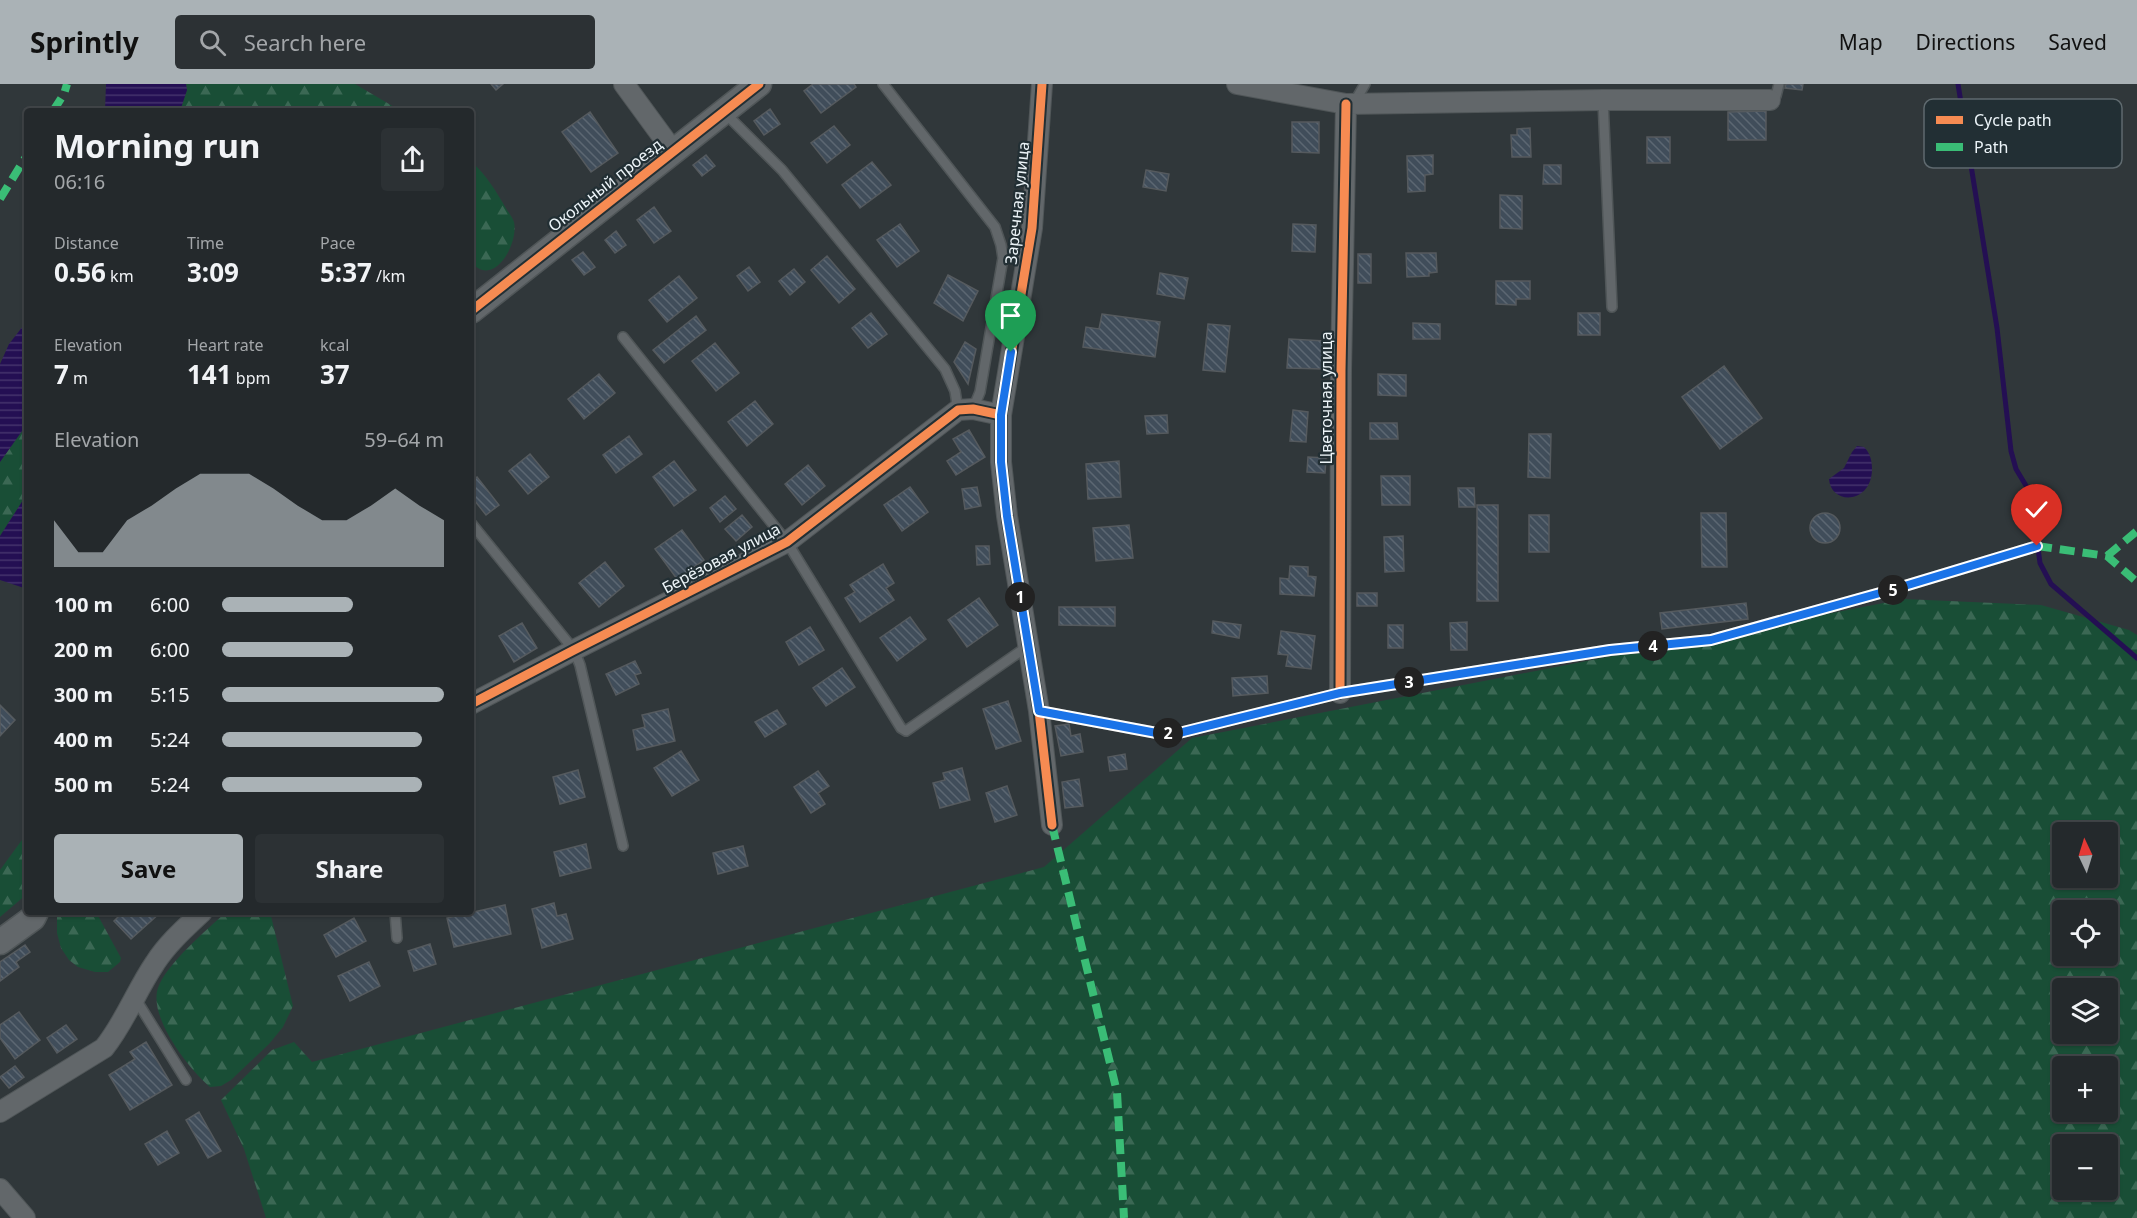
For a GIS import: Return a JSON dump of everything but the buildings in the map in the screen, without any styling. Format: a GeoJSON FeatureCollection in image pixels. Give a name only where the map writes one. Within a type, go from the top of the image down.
{"type":"FeatureCollection","features":[{"type":"Feature","properties":{"kind":"street"},"geometry":{"type":"LineString","coordinates":[[624,84],[673,151]]}},
{"type":"Feature","properties":{"kind":"street","name":"Окольный проезд"},"geometry":{"type":"LineString","coordinates":[[474,309],[759,84]]}},
{"type":"Feature","properties":{"kind":"street","name":"Заречная улица"},"geometry":{"type":"LineString","coordinates":[[1042,84],[1032,228],[1001,415],[1001,462],[1039,711],[1052,825]]}},
{"type":"Feature","properties":{"kind":"street"},"geometry":{"type":"LineString","coordinates":[[1237,84],[1350,104],[1507,93],[1603,100],[1775,92]]}},
{"type":"Feature","properties":{"kind":"street","name":"Цветочная улица"},"geometry":{"type":"LineString","coordinates":[[1340,693],[1341,383],[1350,104]]}},
{"type":"Feature","properties":{"kind":"street"},"geometry":{"type":"LineString","coordinates":[[965,410],[1001,415]]}},
{"type":"Feature","properties":{"kind":"street","name":"Берёзовая улица"},"geometry":{"type":"LineString","coordinates":[[474,702],[787,543],[965,410]]}},
{"type":"Feature","properties":{"kind":"street"},"geometry":{"type":"LineString","coordinates":[[0,942],[34,915]]}},
{"type":"Feature","properties":{"kind":"street"},"geometry":{"type":"LineString","coordinates":[[0,1112],[105,1048],[116,1033],[155,962],[174,939],[199,915]]}},
{"type":"Feature","properties":{"kind":"street"},"geometry":{"type":"LineString","coordinates":[[0,1189],[25,1218]]}},
{"type":"Feature","properties":{"kind":"lane"},"geometry":{"type":"LineString","coordinates":[[723,112],[782,170],[945,369],[965,410],[980,392],[1003,258],[1001,245],[995,226],[883,84]]}},
{"type":"Feature","properties":{"kind":"lane"},"geometry":{"type":"LineString","coordinates":[[1350,104],[1365,84]]}},
{"type":"Feature","properties":{"kind":"lane"},"geometry":{"type":"LineString","coordinates":[[1603,100],[1612,307]]}},
{"type":"Feature","properties":{"kind":"lane"},"geometry":{"type":"LineString","coordinates":[[622,337],[787,543],[901,728],[906,731],[1028,646]]}},
{"type":"Feature","properties":{"kind":"lane"},"geometry":{"type":"LineString","coordinates":[[474,527],[574,650],[580,665],[622,846]]}},
{"type":"Feature","properties":{"kind":"lane"},"geometry":{"type":"LineString","coordinates":[[1039,711],[1162,734],[1179,733],[1340,693],[1610,650],[1711,640],[1898,588],[2037,546]]}},
{"type":"Feature","properties":{"kind":"lane"},"geometry":{"type":"LineString","coordinates":[[394,915],[397,938]]}},
{"type":"Feature","properties":{"kind":"lane"},"geometry":{"type":"LineString","coordinates":[[135,998],[186,1080]]}},
{"type":"Feature","properties":{"kind":"green space"},"geometry":{"type":"Polygon","coordinates":[[[186,84],[355,84],[396,108],[181,108],[187,90],[186,84]]]}},
{"type":"Feature","properties":{"kind":"green space"},"geometry":{"type":"Polygon","coordinates":[[[474,164],[491,184],[514,222],[512,242],[502,261],[487,270],[479,269],[474,264],[474,164]]]}},
{"type":"Feature","properties":{"kind":"green space"},"geometry":{"type":"Polygon","coordinates":[[[24,428],[24,499],[0,536],[0,462],[24,428]]]}},
{"type":"Feature","properties":{"kind":"green space"},"geometry":{"type":"Polygon","coordinates":[[[1904,599],[2041,605],[2129,630],[2137,635],[2137,1218],[266,1218],[244,1149],[221,1100],[272,1050],[294,1042],[312,1062],[1044,867],[1192,738],[1904,599]]]}},
{"type":"Feature","properties":{"kind":"green space"},"geometry":{"type":"Polygon","coordinates":[[[24,837],[24,897],[0,917],[0,870],[24,837]]]}},
{"type":"Feature","properties":{"kind":"green space"},"geometry":{"type":"Polygon","coordinates":[[[57,915],[98,915],[121,958],[120,962],[108,972],[95,972],[78,967],[69,960],[61,948],[57,933],[57,915]]]}},
{"type":"Feature","properties":{"kind":"green space"},"geometry":{"type":"Polygon","coordinates":[[[223,915],[271,915],[293,1006],[283,1027],[269,1044],[231,1080],[221,1086],[210,1087],[201,1079],[172,1042],[159,1013],[158,988],[169,968],[223,915]]]}},
{"type":"Feature","properties":{"kind":"shaded area"},"geometry":{"type":"Polygon","coordinates":[[[106,84],[186,84],[187,90],[181,108],[105,108],[106,84]]]}},
{"type":"Feature","properties":{"kind":"shaded area"},"geometry":{"type":"Polygon","coordinates":[[[24,325],[24,428],[0,462],[0,364],[9,344],[24,325]]]}},
{"type":"Feature","properties":{"kind":"shaded area"},"geometry":{"type":"Polygon","coordinates":[[[1857,446],[1864,447],[1870,457],[1872,469],[1870,481],[1859,495],[1843,497],[1831,488],[1829,479],[1844,468],[1857,446]]]}},
{"type":"Feature","properties":{"kind":"shaded area"},"geometry":{"type":"Polygon","coordinates":[[[24,499],[24,588],[0,580],[0,536],[24,499]]]}},
{"type":"Feature","properties":{"kind":"waterway"},"geometry":{"type":"LineString","coordinates":[[1958,84],[1960,99]]}},
{"type":"Feature","properties":{"kind":"waterway"},"geometry":{"type":"LineString","coordinates":[[1971,168],[1997,328],[2011,451],[2016,469],[2028,489],[2036,514],[2040,563],[2051,584],[2137,658]]}},
{"type":"Feature","properties":{"kind":"marked path"},"geometry":{"type":"LineString","coordinates":[[55,108],[64,94],[67,84]]}},
{"type":"Feature","properties":{"kind":"marked path"},"geometry":{"type":"LineString","coordinates":[[0,199],[24,160]]}},
{"type":"Feature","properties":{"kind":"marked path"},"geometry":{"type":"LineString","coordinates":[[2107,556],[2137,531]]}},
{"type":"Feature","properties":{"kind":"marked path"},"geometry":{"type":"LineString","coordinates":[[2037,546],[2107,556],[2137,582]]}},
{"type":"Feature","properties":{"kind":"marked path"},"geometry":{"type":"LineString","coordinates":[[1052,825],[1117,1092],[1124,1218]]}},
{"type":"Feature","properties":{"kind":"cycle path"},"geometry":{"type":"LineString","coordinates":[[474,309],[759,84]]}},
{"type":"Feature","properties":{"kind":"cycle path"},"geometry":{"type":"LineString","coordinates":[[1042,84],[1032,228],[1001,415],[1001,462],[1007,516],[1039,711],[1052,825]]}},
{"type":"Feature","properties":{"kind":"cycle path"},"geometry":{"type":"LineString","coordinates":[[1340,693],[1341,371],[1346,104]]}},
{"type":"Feature","properties":{"kind":"cycle path"},"geometry":{"type":"LineString","coordinates":[[474,702],[787,542],[958,410],[973,409],[1001,415]]}},
{"type":"Feature","properties":{"kind":"route"},"geometry":{"type":"LineString","coordinates":[[1011,352],[1001,415],[1001,462],[1007,516],[1039,711],[1162,734],[1179,733],[1340,693],[1610,650],[1711,640],[1898,588],[2037,546]]}}]}
